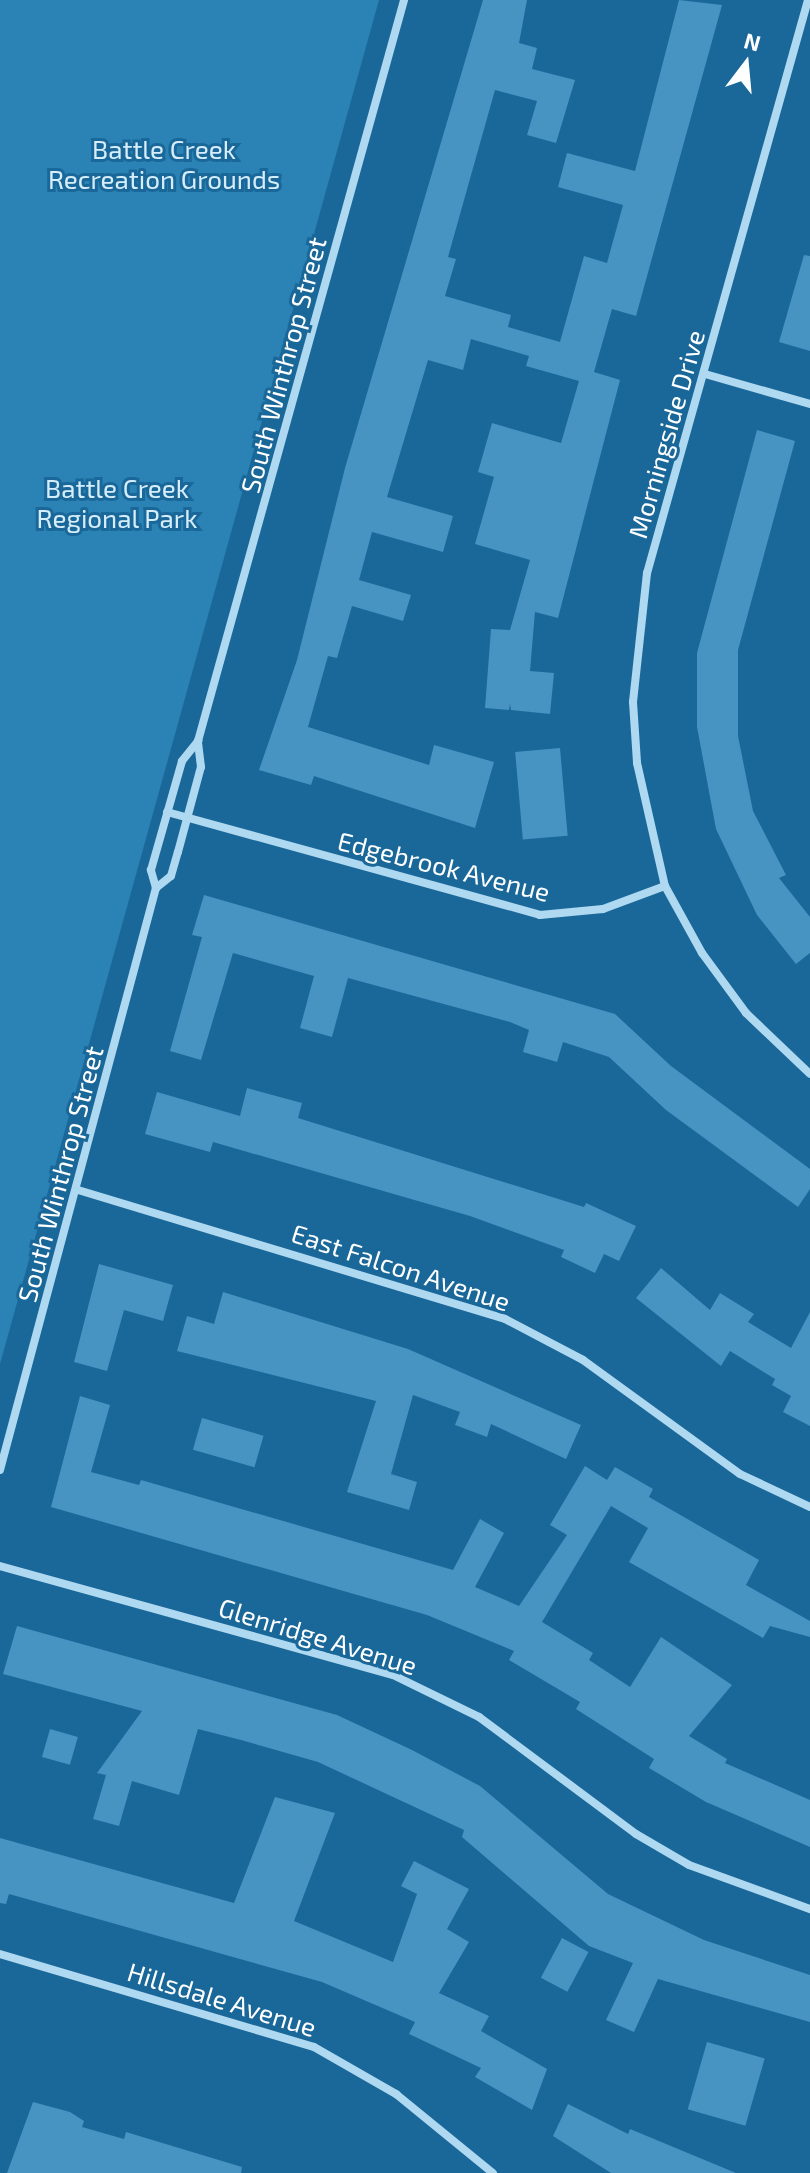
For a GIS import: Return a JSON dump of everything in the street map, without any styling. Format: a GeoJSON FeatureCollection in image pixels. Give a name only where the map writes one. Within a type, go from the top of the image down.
{"type":"FeatureCollection","features":[{"type":"Feature","properties":{"kind":"street","name":"South Winthrop Street"},"geometry":{"type":"LineString","coordinates":[[156,888],[171,876],[201,767],[198,741],[404,0]]}},
{"type":"Feature","properties":{"kind":"street","name":"Morningside Drive"},"geometry":{"type":"LineString","coordinates":[[665,886],[637,763],[636,641],[647,573],[808,0]]}},
{"type":"Feature","properties":{"kind":"street"},"geometry":{"type":"LineString","coordinates":[[705,374],[810,404]]}},
{"type":"Feature","properties":{"kind":"street","name":"South Winthrop Street"},"geometry":{"type":"LineString","coordinates":[[0,1470],[78,1190],[156,888],[151,870],[182,761],[198,741]]}},
{"type":"Feature","properties":{"kind":"street","name":"Edgebrook Avenue"},"geometry":{"type":"LineString","coordinates":[[167,812],[540,915],[603,909],[665,886]]}},
{"type":"Feature","properties":{"kind":"street"},"geometry":{"type":"LineString","coordinates":[[665,886],[702,953],[746,1013],[810,1074]]}},
{"type":"Feature","properties":{"kind":"street","name":"East Falcon Avenue"},"geometry":{"type":"LineString","coordinates":[[78,1190],[505,1319],[583,1360],[740,1474],[810,1507]]}},
{"type":"Feature","properties":{"kind":"street","name":"Glenridge Avenue"},"geometry":{"type":"LineString","coordinates":[[0,1566],[393,1675],[479,1717],[636,1834],[689,1865],[810,1909]]}},
{"type":"Feature","properties":{"kind":"street","name":"Hillsdale Avenue"},"geometry":{"type":"LineString","coordinates":[[0,1954],[314,2047],[404,2099],[493,2173]]}},
{"type":"Feature","properties":{"kind":"green space"},"geometry":{"type":"Polygon","coordinates":[[[0,0],[379,0],[0,1364],[0,0]]]}},
{"type":"Feature","properties":{"kind":"building"},"geometry":{"type":"Polygon","coordinates":[[[483,0],[527,0],[519,43],[537,48],[532,69],[575,80],[556,143],[527,135],[537,101],[495,90],[448,257],[456,259],[445,296],[511,315],[508,327],[560,342],[584,256],[607,263],[623,205],[558,187],[567,153],[635,171],[679,0],[722,5],[636,316],[612,309],[594,372],[620,380],[558,618],[535,612],[530,671],[554,673],[550,714],[511,710],[510,704],[509,710],[485,708],[491,629],[510,630],[530,560],[475,544],[494,477],[478,472],[492,423],[561,443],[579,381],[526,366],[529,356],[471,339],[463,370],[428,360],[387,497],[453,516],[443,552],[372,532],[359,580],[411,595],[403,621],[352,606],[337,658],[328,656],[308,727],[429,765],[434,745],[494,762],[475,828],[314,776],[311,785],[259,770],[297,660],[345,468],[483,0]]]}},
{"type":"Feature","properties":{"kind":"building"},"geometry":{"type":"Polygon","coordinates":[[[804,255],[810,256],[810,351],[779,342],[804,255]]]}},
{"type":"Feature","properties":{"kind":"building"},"geometry":{"type":"Polygon","coordinates":[[[757,430],[795,441],[738,650],[738,736],[753,811],[786,875],[779,878],[810,917],[810,953],[796,964],[757,915],[716,829],[697,727],[697,653],[757,430]]]}},
{"type":"Feature","properties":{"kind":"building"},"geometry":{"type":"Polygon","coordinates":[[[560,748],[568,836],[523,840],[515,752],[560,748]]]}},
{"type":"Feature","properties":{"kind":"building"},"geometry":{"type":"Polygon","coordinates":[[[204,895],[615,1014],[671,1066],[810,1169],[810,1189],[798,1207],[666,1110],[609,1057],[563,1042],[557,1062],[523,1052],[529,1030],[510,1022],[348,978],[332,1037],[300,1028],[314,976],[233,953],[201,1060],[170,1051],[202,937],[192,935],[204,895]]]}},
{"type":"Feature","properties":{"kind":"building"},"geometry":{"type":"Polygon","coordinates":[[[247,1088],[302,1103],[298,1118],[584,1207],[586,1203],[636,1226],[619,1261],[604,1254],[595,1273],[561,1257],[564,1250],[470,1216],[213,1142],[210,1152],[145,1134],[157,1092],[240,1116],[247,1088]]]}},
{"type":"Feature","properties":{"kind":"building"},"geometry":{"type":"Polygon","coordinates":[[[99,1264],[173,1285],[163,1321],[124,1310],[107,1371],[74,1362],[99,1264]]]}},
{"type":"Feature","properties":{"kind":"building"},"geometry":{"type":"Polygon","coordinates":[[[661,1268],[710,1310],[720,1293],[754,1314],[748,1322],[791,1348],[810,1312],[810,1426],[783,1412],[791,1396],[772,1385],[775,1379],[730,1351],[721,1366],[636,1298],[661,1268]]]}},
{"type":"Feature","properties":{"kind":"building"},"geometry":{"type":"Polygon","coordinates":[[[223,1292],[408,1349],[581,1425],[566,1459],[491,1424],[487,1437],[455,1425],[460,1412],[413,1395],[391,1474],[417,1482],[409,1510],[347,1492],[376,1401],[177,1351],[187,1316],[214,1324],[223,1292]]]}},
{"type":"Feature","properties":{"kind":"building"},"geometry":{"type":"Polygon","coordinates":[[[80,1396],[110,1405],[91,1472],[139,1485],[141,1480],[453,1570],[480,1519],[504,1533],[475,1587],[519,1606],[567,1535],[550,1525],[585,1466],[607,1480],[615,1467],[653,1489],[649,1497],[759,1560],[746,1585],[810,1621],[810,1637],[770,1626],[763,1638],[629,1562],[648,1528],[611,1506],[542,1622],[593,1653],[589,1660],[630,1687],[661,1637],[732,1685],[689,1736],[727,1759],[725,1763],[810,1800],[810,1847],[706,1802],[649,1768],[654,1759],[576,1709],[580,1702],[509,1660],[514,1651],[427,1615],[51,1507],[80,1396]]]}},
{"type":"Feature","properties":{"kind":"building"},"geometry":{"type":"Polygon","coordinates":[[[202,1418],[264,1436],[254,1467],[193,1450],[202,1418]]]}},
{"type":"Feature","properties":{"kind":"building"},"geometry":{"type":"Polygon","coordinates":[[[17,1626],[337,1715],[412,1750],[480,1786],[608,1894],[704,1940],[810,1975],[810,2022],[658,1979],[634,2032],[606,2020],[633,1963],[589,1946],[462,1837],[464,1830],[318,1762],[241,1740],[198,1729],[179,1795],[132,1781],[119,1826],[93,1819],[106,1775],[97,1773],[142,1711],[3,1674],[17,1626]]]}},
{"type":"Feature","properties":{"kind":"building"},"geometry":{"type":"Polygon","coordinates":[[[50,1729],[78,1737],[70,1765],[42,1757],[50,1729]]]}},
{"type":"Feature","properties":{"kind":"building"},"geometry":{"type":"Polygon","coordinates":[[[275,1797],[335,1813],[294,1921],[393,1962],[417,1894],[401,1886],[414,1861],[469,1889],[447,1929],[469,1942],[439,1993],[489,2016],[481,2031],[547,2069],[532,2110],[475,2077],[481,2068],[409,2034],[415,2022],[322,1982],[9,1894],[6,1904],[0,1903],[0,1838],[234,1903],[275,1797]]]}},
{"type":"Feature","properties":{"kind":"building"},"geometry":{"type":"Polygon","coordinates":[[[562,1938],[588,1952],[567,1992],[541,1978],[562,1938]]]}},
{"type":"Feature","properties":{"kind":"building"},"geometry":{"type":"Polygon","coordinates":[[[707,2042],[765,2059],[745,2126],[688,2109],[707,2042]]]}},
{"type":"Feature","properties":{"kind":"building"},"geometry":{"type":"Polygon","coordinates":[[[33,2102],[70,2112],[84,2121],[82,2127],[124,2139],[126,2132],[242,2167],[241,2173],[7,2173],[33,2102]]]}},
{"type":"Feature","properties":{"kind":"building"},"geometry":{"type":"Polygon","coordinates":[[[568,2104],[628,2134],[630,2129],[736,2173],[611,2173],[553,2136],[568,2104]]]}},
{"type":"Feature","properties":{"kind":"park label","name":"Battle Creek Recreation Grounds"},"geometry":{"type":"Point","coordinates":[164,164]}},
{"type":"Feature","properties":{"kind":"park label","name":"Battle Creek Regional Park"},"geometry":{"type":"Point","coordinates":[117,503]}}]}
